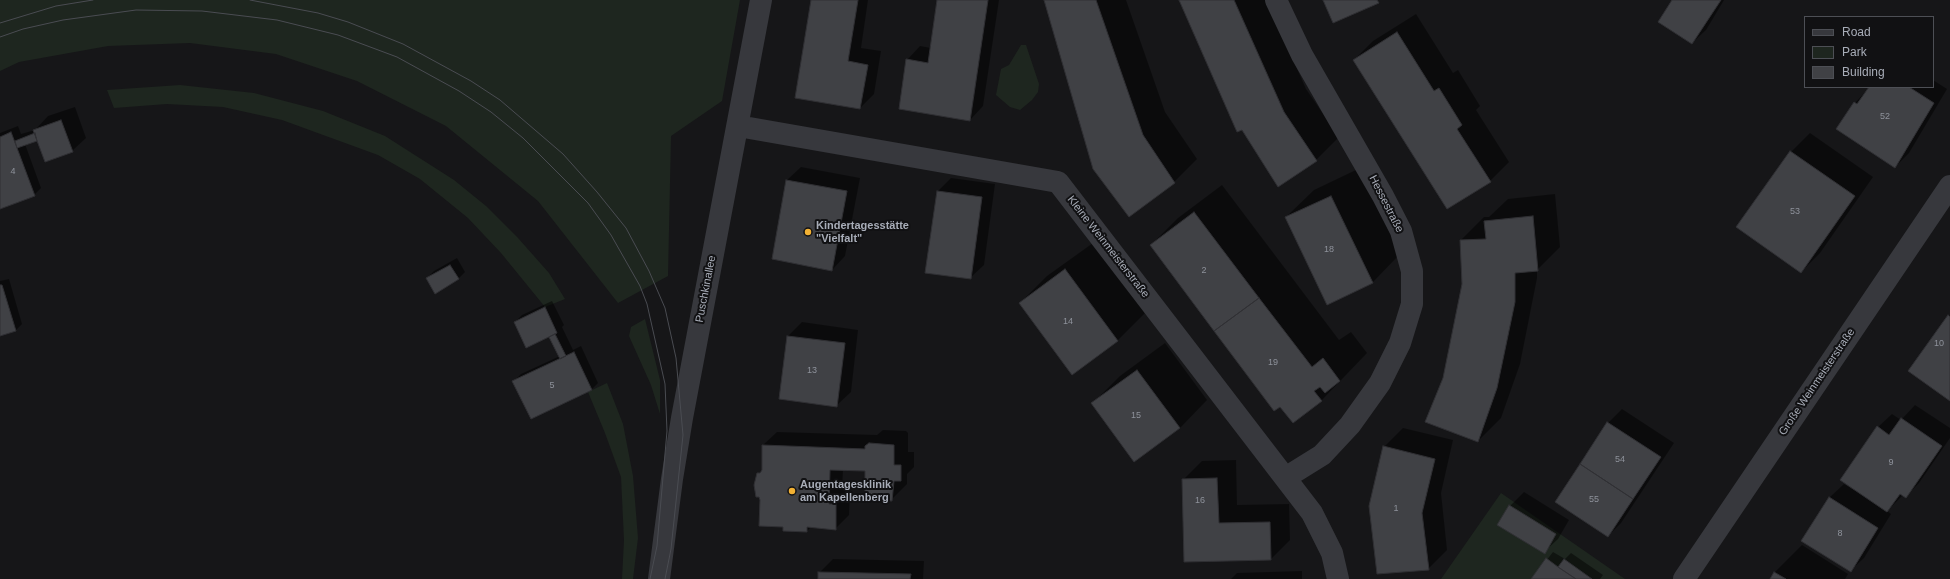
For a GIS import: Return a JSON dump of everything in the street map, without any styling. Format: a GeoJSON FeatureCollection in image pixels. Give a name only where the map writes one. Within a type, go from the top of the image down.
{"type":"FeatureCollection","features":[{"type":"Feature","properties":{"kind":"street","name":"Puschkinallee"},"geometry":{"type":"LineString","coordinates":[[659,579],[672,479],[682,418],[761,0]]}},
{"type":"Feature","properties":{"kind":"street","name":"Hessestraße"},"geometry":{"type":"LineString","coordinates":[[1276,0],[1302,55],[1383,196],[1401,231],[1412,271],[1412,304],[1400,343],[1380,383],[1350,425],[1322,455],[1285,478]]}},
{"type":"Feature","properties":{"kind":"street","name":"Kleine Weinmeisterstraße"},"geometry":{"type":"LineString","coordinates":[[738,126],[1058,182],[1312,513],[1332,553],[1338,579]]}},
{"type":"Feature","properties":{"kind":"street","name":"Große Weinmeisterstraße"},"geometry":{"type":"LineString","coordinates":[[1684,579],[1950,186]]}},
{"type":"Feature","properties":{"kind":"green space"},"geometry":{"type":"Polygon","coordinates":[[[0,0],[740,0],[722,101],[671,136],[668,276],[618,303],[538,201],[446,126],[357,81],[276,54],[190,43],[108,46],[19,62],[0,71],[0,0]]]}},
{"type":"Feature","properties":{"kind":"green space"},"geometry":{"type":"Polygon","coordinates":[[[1021,45],[1026,45],[1039,84],[1038,92],[1032,100],[1020,110],[1010,107],[996,95],[1001,69],[1009,65],[1021,45]]]}},
{"type":"Feature","properties":{"kind":"green space"},"geometry":{"type":"Polygon","coordinates":[[[180,85],[254,93],[323,111],[385,136],[454,180],[486,206],[518,238],[549,273],[565,299],[545,307],[501,253],[468,218],[420,179],[378,155],[282,120],[223,107],[167,104],[114,108],[107,90],[180,85]]]}},
{"type":"Feature","properties":{"kind":"green space"},"geometry":{"type":"Polygon","coordinates":[[[645,319],[660,380],[660,414],[651,385],[629,336],[631,327],[645,319]]]}},
{"type":"Feature","properties":{"kind":"green space"},"geometry":{"type":"Polygon","coordinates":[[[607,383],[623,424],[633,476],[638,538],[633,579],[622,579],[624,540],[621,477],[588,392],[607,383]]]}},
{"type":"Feature","properties":{"kind":"green space"},"geometry":{"type":"Polygon","coordinates":[[[1501,493],[1625,579],[1441,579],[1501,493]]]}},
{"type":"Feature","properties":{"kind":"building"},"geometry":{"type":"Polygon","coordinates":[[[811,0],[858,0],[848,61],[868,65],[860,109],[795,98],[811,0]]]}},
{"type":"Feature","properties":{"kind":"building"},"geometry":{"type":"Polygon","coordinates":[[[937,0],[988,0],[970,121],[899,109],[906,59],[928,63],[937,0]]]}},
{"type":"Feature","properties":{"kind":"building"},"geometry":{"type":"Polygon","coordinates":[[[1044,0],[1096,0],[1143,135],[1175,183],[1129,217],[1093,169],[1044,0]]]}},
{"type":"Feature","properties":{"kind":"building"},"geometry":{"type":"Polygon","coordinates":[[[1179,0],[1234,0],[1284,112],[1317,161],[1278,187],[1242,130],[1237,132],[1179,0]]]}},
{"type":"Feature","properties":{"kind":"building"},"geometry":{"type":"Polygon","coordinates":[[[1323,0],[1377,0],[1379,3],[1333,23],[1323,0]]]}},
{"type":"Feature","properties":{"kind":"building"},"geometry":{"type":"Polygon","coordinates":[[[1672,0],[1721,0],[1692,44],[1658,22],[1672,0]]]}},
{"type":"Feature","properties":{"kind":"building"},"geometry":{"type":"Polygon","coordinates":[[[1397,32],[1434,91],[1439,88],[1462,125],[1457,129],[1491,182],[1447,209],[1353,60],[1397,32]]]}},
{"type":"Feature","properties":{"kind":"building"},"geometry":{"type":"Polygon","coordinates":[[[1868,88],[1911,88],[1934,103],[1895,168],[1836,129],[1854,102],[1857,104],[1868,88]]]}},
{"type":"Feature","properties":{"kind":"building"},"geometry":{"type":"Polygon","coordinates":[[[61,120],[73,152],[45,162],[33,130],[61,120]]]}},
{"type":"Feature","properties":{"kind":"building"},"geometry":{"type":"Polygon","coordinates":[[[11,132],[35,196],[0,209],[0,137],[11,132]]]}},
{"type":"Feature","properties":{"kind":"building"},"geometry":{"type":"Polygon","coordinates":[[[35,133],[37,141],[17,148],[15,141],[35,133]]]}},
{"type":"Feature","properties":{"kind":"building"},"geometry":{"type":"Polygon","coordinates":[[[1790,151],[1855,196],[1801,273],[1736,227],[1790,151]]]}},
{"type":"Feature","properties":{"kind":"building","name":"Kindertagesstätte \"Vielfalt\""},"geometry":{"type":"Polygon","coordinates":[[[786,180],[847,191],[832,271],[772,259],[786,180]]]}},
{"type":"Feature","properties":{"kind":"building"},"geometry":{"type":"Polygon","coordinates":[[[937,191],[982,197],[971,279],[925,273],[937,191]]]}},
{"type":"Feature","properties":{"kind":"building"},"geometry":{"type":"Polygon","coordinates":[[[1331,196],[1373,283],[1327,305],[1285,217],[1331,196]]]}},
{"type":"Feature","properties":{"kind":"building"},"geometry":{"type":"Polygon","coordinates":[[[1194,212],[1259,298],[1214,331],[1150,245],[1194,212]]]}},
{"type":"Feature","properties":{"kind":"building"},"geometry":{"type":"Polygon","coordinates":[[[1533,216],[1538,271],[1515,273],[1515,302],[1497,388],[1478,442],[1425,422],[1443,378],[1462,284],[1460,240],[1486,239],[1484,221],[1533,216]]]}},
{"type":"Feature","properties":{"kind":"building"},"geometry":{"type":"Polygon","coordinates":[[[450,265],[459,279],[435,294],[426,278],[450,265]]]}},
{"type":"Feature","properties":{"kind":"building"},"geometry":{"type":"Polygon","coordinates":[[[1065,269],[1118,341],[1072,375],[1019,303],[1065,269]]]}},
{"type":"Feature","properties":{"kind":"building"},"geometry":{"type":"Polygon","coordinates":[[[0,285],[2,285],[16,331],[0,336],[0,285]]]}},
{"type":"Feature","properties":{"kind":"building"},"geometry":{"type":"Polygon","coordinates":[[[1259,298],[1312,367],[1323,358],[1340,381],[1325,393],[1320,387],[1314,391],[1322,401],[1293,423],[1280,407],[1274,411],[1214,331],[1259,298]]]}},
{"type":"Feature","properties":{"kind":"building"},"geometry":{"type":"Polygon","coordinates":[[[545,307],[557,333],[526,348],[514,322],[545,307]]]}},
{"type":"Feature","properties":{"kind":"building"},"geometry":{"type":"Polygon","coordinates":[[[1948,315],[1950,317],[1950,401],[1908,371],[1948,315]]]}},
{"type":"Feature","properties":{"kind":"building"},"geometry":{"type":"Polygon","coordinates":[[[555,334],[566,356],[560,359],[549,337],[555,334]]]}},
{"type":"Feature","properties":{"kind":"building"},"geometry":{"type":"Polygon","coordinates":[[[787,336],[845,343],[837,407],[779,399],[787,336]]]}},
{"type":"Feature","properties":{"kind":"building"},"geometry":{"type":"Polygon","coordinates":[[[574,352],[592,390],[531,419],[512,381],[574,352]]]}},
{"type":"Feature","properties":{"kind":"building"},"geometry":{"type":"Polygon","coordinates":[[[1137,370],[1180,428],[1134,462],[1091,403],[1137,370]]]}},
{"type":"Feature","properties":{"kind":"building"},"geometry":{"type":"Polygon","coordinates":[[[1901,418],[1942,446],[1906,498],[1900,494],[1887,512],[1840,480],[1877,426],[1889,435],[1901,418]]]}},
{"type":"Feature","properties":{"kind":"building"},"geometry":{"type":"Polygon","coordinates":[[[1607,422],[1661,457],[1633,499],[1580,464],[1607,422]]]}},
{"type":"Feature","properties":{"kind":"building","name":"Augentagesklinik am Kapellenberg"},"geometry":{"type":"Polygon","coordinates":[[[869,443],[894,445],[894,465],[901,465],[901,481],[894,481],[892,501],[865,500],[865,471],[830,470],[829,504],[836,504],[836,530],[807,527],[807,532],[783,531],[783,527],[759,526],[760,500],[759,497],[756,497],[754,485],[757,473],[760,473],[762,470],[762,445],[865,449],[865,446],[869,443]]]}},
{"type":"Feature","properties":{"kind":"building"},"geometry":{"type":"Polygon","coordinates":[[[1383,446],[1435,459],[1422,513],[1429,570],[1377,574],[1369,506],[1383,446]]]}},
{"type":"Feature","properties":{"kind":"building"},"geometry":{"type":"Polygon","coordinates":[[[1580,464],[1633,499],[1608,537],[1555,502],[1580,464]]]}},
{"type":"Feature","properties":{"kind":"building"},"geometry":{"type":"Polygon","coordinates":[[[1217,478],[1219,523],[1270,522],[1271,560],[1184,562],[1182,479],[1217,478]]]}},
{"type":"Feature","properties":{"kind":"building"},"geometry":{"type":"Polygon","coordinates":[[[1829,497],[1878,528],[1851,572],[1801,541],[1829,497]]]}},
{"type":"Feature","properties":{"kind":"building"},"geometry":{"type":"Polygon","coordinates":[[[1509,505],[1556,534],[1545,554],[1497,525],[1509,505]]]}},
{"type":"Feature","properties":{"kind":"building"},"geometry":{"type":"Polygon","coordinates":[[[1546,558],[1558,567],[1576,579],[1531,579],[1546,558]]]}},
{"type":"Feature","properties":{"kind":"building"},"geometry":{"type":"Polygon","coordinates":[[[1564,559],[1592,579],[1576,579],[1558,567],[1564,559]]]}},
{"type":"Feature","properties":{"kind":"building"},"geometry":{"type":"Polygon","coordinates":[[[818,572],[911,574],[910,579],[818,579],[818,572]]]}},
{"type":"Feature","properties":{"kind":"building"},"geometry":{"type":"Polygon","coordinates":[[[1774,572],[1786,579],[1770,579],[1774,572]]]}},
{"type":"Feature","properties":{"kind":"tram line"},"geometry":{"type":"LineString","coordinates":[[0,23],[56,6],[93,0]]}},
{"type":"Feature","properties":{"kind":"tram line"},"geometry":{"type":"LineString","coordinates":[[250,0],[318,13],[348,22],[403,44],[471,81],[500,100],[563,154],[597,192],[626,228],[649,271],[665,308],[676,358],[683,435],[671,549],[665,579]]}},
{"type":"Feature","properties":{"kind":"tram line"},"geometry":{"type":"LineString","coordinates":[[0,37],[23,29],[63,20],[136,10],[202,11],[277,20],[338,35],[397,57],[459,91],[491,112],[523,138],[588,203],[611,235],[640,286],[647,304],[665,384],[667,431],[657,546],[650,579]]}},
{"type":"Feature","properties":{"kind":"place","name":"Kindertagesstätte \"Vielfalt\""},"geometry":{"type":"Point","coordinates":[808,232]}},
{"type":"Feature","properties":{"kind":"place","name":"Augentagesklinik am Kapellenberg"},"geometry":{"type":"Point","coordinates":[792,491]}}]}
